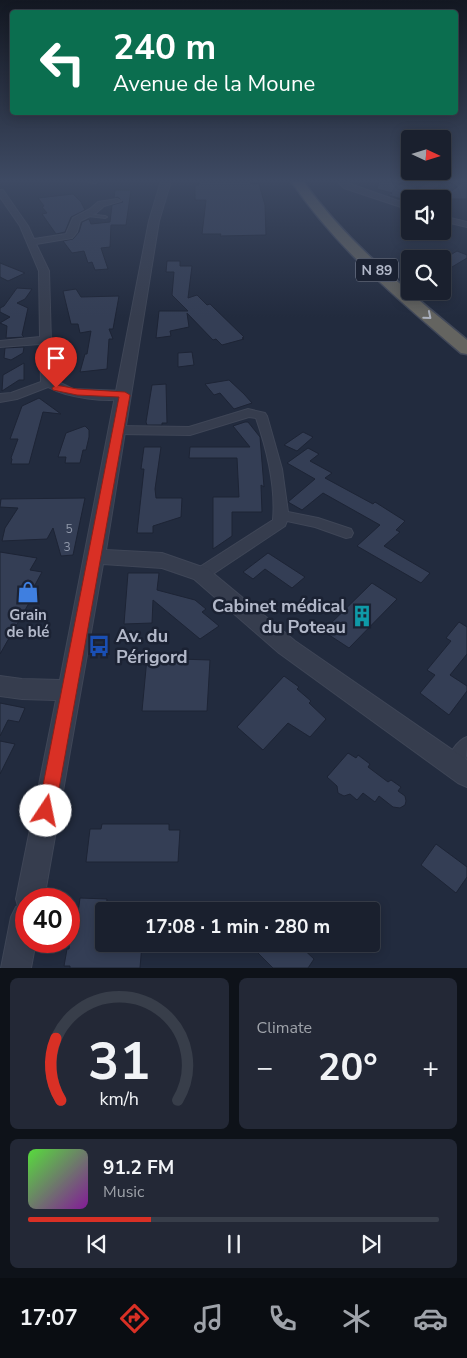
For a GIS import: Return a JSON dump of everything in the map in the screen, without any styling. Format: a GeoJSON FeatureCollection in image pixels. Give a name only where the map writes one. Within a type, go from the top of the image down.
{"type":"FeatureCollection","features":[{"type":"Feature","properties":{"kind":"highway","name":"N 89"},"geometry":{"type":"LineString","coordinates":[[333,226],[366,260],[467,349]]}},
{"type":"Feature","properties":{"kind":"highway","name":"N 89"},"geometry":{"type":"LineString","coordinates":[[350,226],[401,276]]}},
{"type":"Feature","properties":{"kind":"highway"},"geometry":{"type":"LineString","coordinates":[[430,300],[467,332]]}},
{"type":"Feature","properties":{"kind":"street"},"geometry":{"type":"LineString","coordinates":[[24,226],[45,276],[45,376],[49,383],[56,388],[68,391],[125,395]]}},
{"type":"Feature","properties":{"kind":"street"},"geometry":{"type":"LineString","coordinates":[[32,242],[69,236],[73,232],[74,226]]}},
{"type":"Feature","properties":{"kind":"street"},"geometry":{"type":"LineString","coordinates":[[32,888],[125,395],[153,226]]}},
{"type":"Feature","properties":{"kind":"street"},"geometry":{"type":"LineString","coordinates":[[0,344],[44,340]]}},
{"type":"Feature","properties":{"kind":"street"},"geometry":{"type":"LineString","coordinates":[[0,398],[13,396],[49,383]]}},
{"type":"Feature","properties":{"kind":"street"},"geometry":{"type":"LineString","coordinates":[[118,430],[190,431],[248,413],[261,416],[267,429],[282,509],[280,522],[201,574]]}},
{"type":"Feature","properties":{"kind":"street"},"geometry":{"type":"LineString","coordinates":[[281,515],[318,523],[346,533]]}},
{"type":"Feature","properties":{"kind":"street"},"geometry":{"type":"LineString","coordinates":[[95,557],[157,558],[184,566],[201,574],[287,647],[460,770],[467,746]]}},
{"type":"Feature","properties":{"kind":"street"},"geometry":{"type":"LineString","coordinates":[[0,686],[48,691],[70,690]]}},
{"type":"Feature","properties":{"kind":"street"},"geometry":{"type":"LineString","coordinates":[[16,968],[19,953]]}},
{"type":"Feature","properties":{"kind":"building"},"geometry":{"type":"Polygon","coordinates":[[[51,226],[67,226],[65,232],[56,234],[51,226]]]}},
{"type":"Feature","properties":{"kind":"building"},"geometry":{"type":"Polygon","coordinates":[[[81,226],[111,226],[110,247],[101,248],[108,269],[95,270],[92,262],[88,263],[84,251],[72,253],[63,241],[73,239],[79,232],[81,226]]]}},
{"type":"Feature","properties":{"kind":"building"},"geometry":{"type":"Polygon","coordinates":[[[203,226],[266,226],[266,235],[220,236],[221,234],[202,234],[203,226]]]}},
{"type":"Feature","properties":{"kind":"building"},"geometry":{"type":"Polygon","coordinates":[[[457,251],[467,255],[467,258],[452,267],[451,255],[457,251]]]}},
{"type":"Feature","properties":{"kind":"building"},"geometry":{"type":"Polygon","coordinates":[[[167,261],[180,261],[180,266],[192,266],[188,298],[197,295],[207,305],[210,304],[244,339],[222,345],[216,339],[213,340],[187,313],[189,327],[170,331],[171,336],[156,338],[159,311],[188,311],[172,295],[174,272],[166,272],[167,261]]]}},
{"type":"Feature","properties":{"kind":"building"},"geometry":{"type":"Polygon","coordinates":[[[0,263],[25,273],[8,281],[0,277],[0,263]]]}},
{"type":"Feature","properties":{"kind":"building"},"geometry":{"type":"Polygon","coordinates":[[[17,288],[32,289],[25,299],[17,303],[28,308],[22,335],[24,337],[6,338],[7,326],[0,323],[10,317],[0,312],[0,308],[4,306],[17,288]]]}},
{"type":"Feature","properties":{"kind":"building"},"geometry":{"type":"Polygon","coordinates":[[[76,289],[81,297],[119,296],[113,329],[109,329],[113,339],[109,339],[107,369],[80,372],[85,354],[87,354],[91,331],[80,333],[78,324],[71,324],[63,291],[76,289]]]}},
{"type":"Feature","properties":{"kind":"building"},"geometry":{"type":"Polygon","coordinates":[[[24,347],[23,353],[11,360],[4,358],[5,348],[24,347]]]}},
{"type":"Feature","properties":{"kind":"building"},"geometry":{"type":"Polygon","coordinates":[[[192,352],[194,365],[178,367],[178,353],[192,352]]]}},
{"type":"Feature","properties":{"kind":"building"},"geometry":{"type":"Polygon","coordinates":[[[24,363],[24,380],[19,380],[2,391],[3,375],[24,363]]]}},
{"type":"Feature","properties":{"kind":"building"},"geometry":{"type":"Polygon","coordinates":[[[229,380],[252,403],[234,409],[220,393],[214,395],[205,384],[229,380]]]}},
{"type":"Feature","properties":{"kind":"building"},"geometry":{"type":"Polygon","coordinates":[[[166,384],[167,423],[147,425],[152,385],[166,384]]]}},
{"type":"Feature","properties":{"kind":"building"},"geometry":{"type":"Polygon","coordinates":[[[39,398],[61,414],[43,412],[29,464],[11,464],[11,458],[18,439],[10,439],[22,406],[39,398]]]}},
{"type":"Feature","properties":{"kind":"building"},"geometry":{"type":"Polygon","coordinates":[[[248,422],[260,437],[264,487],[261,485],[262,512],[232,512],[232,536],[213,549],[213,497],[239,497],[237,458],[189,458],[190,447],[250,447],[233,426],[248,422]]]}},
{"type":"Feature","properties":{"kind":"building"},"geometry":{"type":"Polygon","coordinates":[[[85,426],[89,430],[89,437],[80,463],[65,463],[66,457],[58,457],[66,433],[85,426]]]}},
{"type":"Feature","properties":{"kind":"building"},"geometry":{"type":"Polygon","coordinates":[[[303,432],[313,437],[297,451],[284,445],[303,432]]]}},
{"type":"Feature","properties":{"kind":"building"},"geometry":{"type":"Polygon","coordinates":[[[144,447],[161,447],[155,489],[156,498],[182,498],[181,517],[153,526],[153,533],[137,533],[144,469],[141,469],[144,447]]]}},
{"type":"Feature","properties":{"kind":"building"},"geometry":{"type":"Polygon","coordinates":[[[308,448],[319,454],[310,461],[332,473],[325,478],[373,504],[375,502],[405,521],[396,530],[400,532],[384,546],[430,573],[421,583],[357,546],[380,525],[323,493],[302,510],[288,502],[315,479],[287,463],[308,448]]]}},
{"type":"Feature","properties":{"kind":"building"},"geometry":{"type":"Polygon","coordinates":[[[85,498],[73,555],[61,556],[53,528],[47,539],[2,541],[5,528],[18,508],[0,507],[1,499],[85,498]]]}},
{"type":"Feature","properties":{"kind":"building"},"geometry":{"type":"Polygon","coordinates":[[[0,552],[37,558],[30,570],[42,572],[29,596],[33,596],[0,654],[0,552]]]}},
{"type":"Feature","properties":{"kind":"building"},"geometry":{"type":"Polygon","coordinates":[[[268,553],[305,577],[292,588],[265,569],[253,579],[243,572],[268,553]]]}},
{"type":"Feature","properties":{"kind":"building"},"geometry":{"type":"Polygon","coordinates":[[[128,573],[159,573],[157,590],[195,600],[206,609],[202,612],[219,626],[200,639],[153,600],[152,623],[124,624],[128,573]]]}},
{"type":"Feature","properties":{"kind":"building","name":"Cabinet médical du Poteau"},"geometry":{"type":"Polygon","coordinates":[[[372,583],[397,599],[349,648],[323,631],[372,583]]]}},
{"type":"Feature","properties":{"kind":"building"},"geometry":{"type":"Polygon","coordinates":[[[459,622],[467,627],[467,654],[450,675],[467,686],[467,691],[449,715],[420,693],[435,675],[427,670],[451,641],[446,638],[459,622]]]}},
{"type":"Feature","properties":{"kind":"building"},"geometry":{"type":"Polygon","coordinates":[[[147,658],[210,660],[207,711],[142,711],[147,658]]]}},
{"type":"Feature","properties":{"kind":"building"},"geometry":{"type":"Polygon","coordinates":[[[284,676],[299,687],[297,689],[311,701],[309,703],[326,719],[310,737],[288,723],[263,750],[237,727],[284,676]]]}},
{"type":"Feature","properties":{"kind":"building"},"geometry":{"type":"Polygon","coordinates":[[[0,703],[25,708],[19,722],[8,720],[0,736],[0,703]]]}},
{"type":"Feature","properties":{"kind":"building"},"geometry":{"type":"Polygon","coordinates":[[[0,741],[15,744],[0,774],[0,741]]]}},
{"type":"Feature","properties":{"kind":"building"},"geometry":{"type":"Polygon","coordinates":[[[348,753],[356,758],[358,755],[370,764],[368,767],[388,782],[391,780],[401,787],[398,791],[405,796],[405,805],[400,808],[393,807],[379,796],[375,802],[363,793],[357,800],[350,794],[344,796],[338,793],[337,786],[327,777],[348,753]]]}},
{"type":"Feature","properties":{"kind":"building"},"geometry":{"type":"Polygon","coordinates":[[[102,824],[169,824],[169,830],[180,830],[178,862],[86,862],[90,829],[101,829],[102,824]]]}},
{"type":"Feature","properties":{"kind":"building"},"geometry":{"type":"Polygon","coordinates":[[[436,844],[467,867],[467,877],[456,893],[421,865],[436,844]]]}},
{"type":"Feature","properties":{"kind":"building"},"geometry":{"type":"Polygon","coordinates":[[[80,898],[107,899],[107,902],[95,902],[95,952],[141,952],[140,968],[70,968],[70,966],[64,966],[66,953],[80,953],[80,898]]]}},
{"type":"Feature","properties":{"kind":"building"},"geometry":{"type":"Polygon","coordinates":[[[257,952],[307,952],[314,959],[308,968],[273,968],[257,952]]]}},
{"type":"Feature","properties":{"kind":"place","name":"Grain de blé"},"geometry":{"type":"Point","coordinates":[28,592]}},
{"type":"Feature","properties":{"kind":"place","name":"Cabinet médical du Poteau"},"geometry":{"type":"Point","coordinates":[362,616]}},
{"type":"Feature","properties":{"kind":"place","name":"Av. du Périgord"},"geometry":{"type":"Point","coordinates":[99,646]}},
{"type":"Feature","properties":{"kind":"route"},"geometry":{"type":"LineString","coordinates":[[46,811],[125,395],[77,392],[56,388]]}}]}
